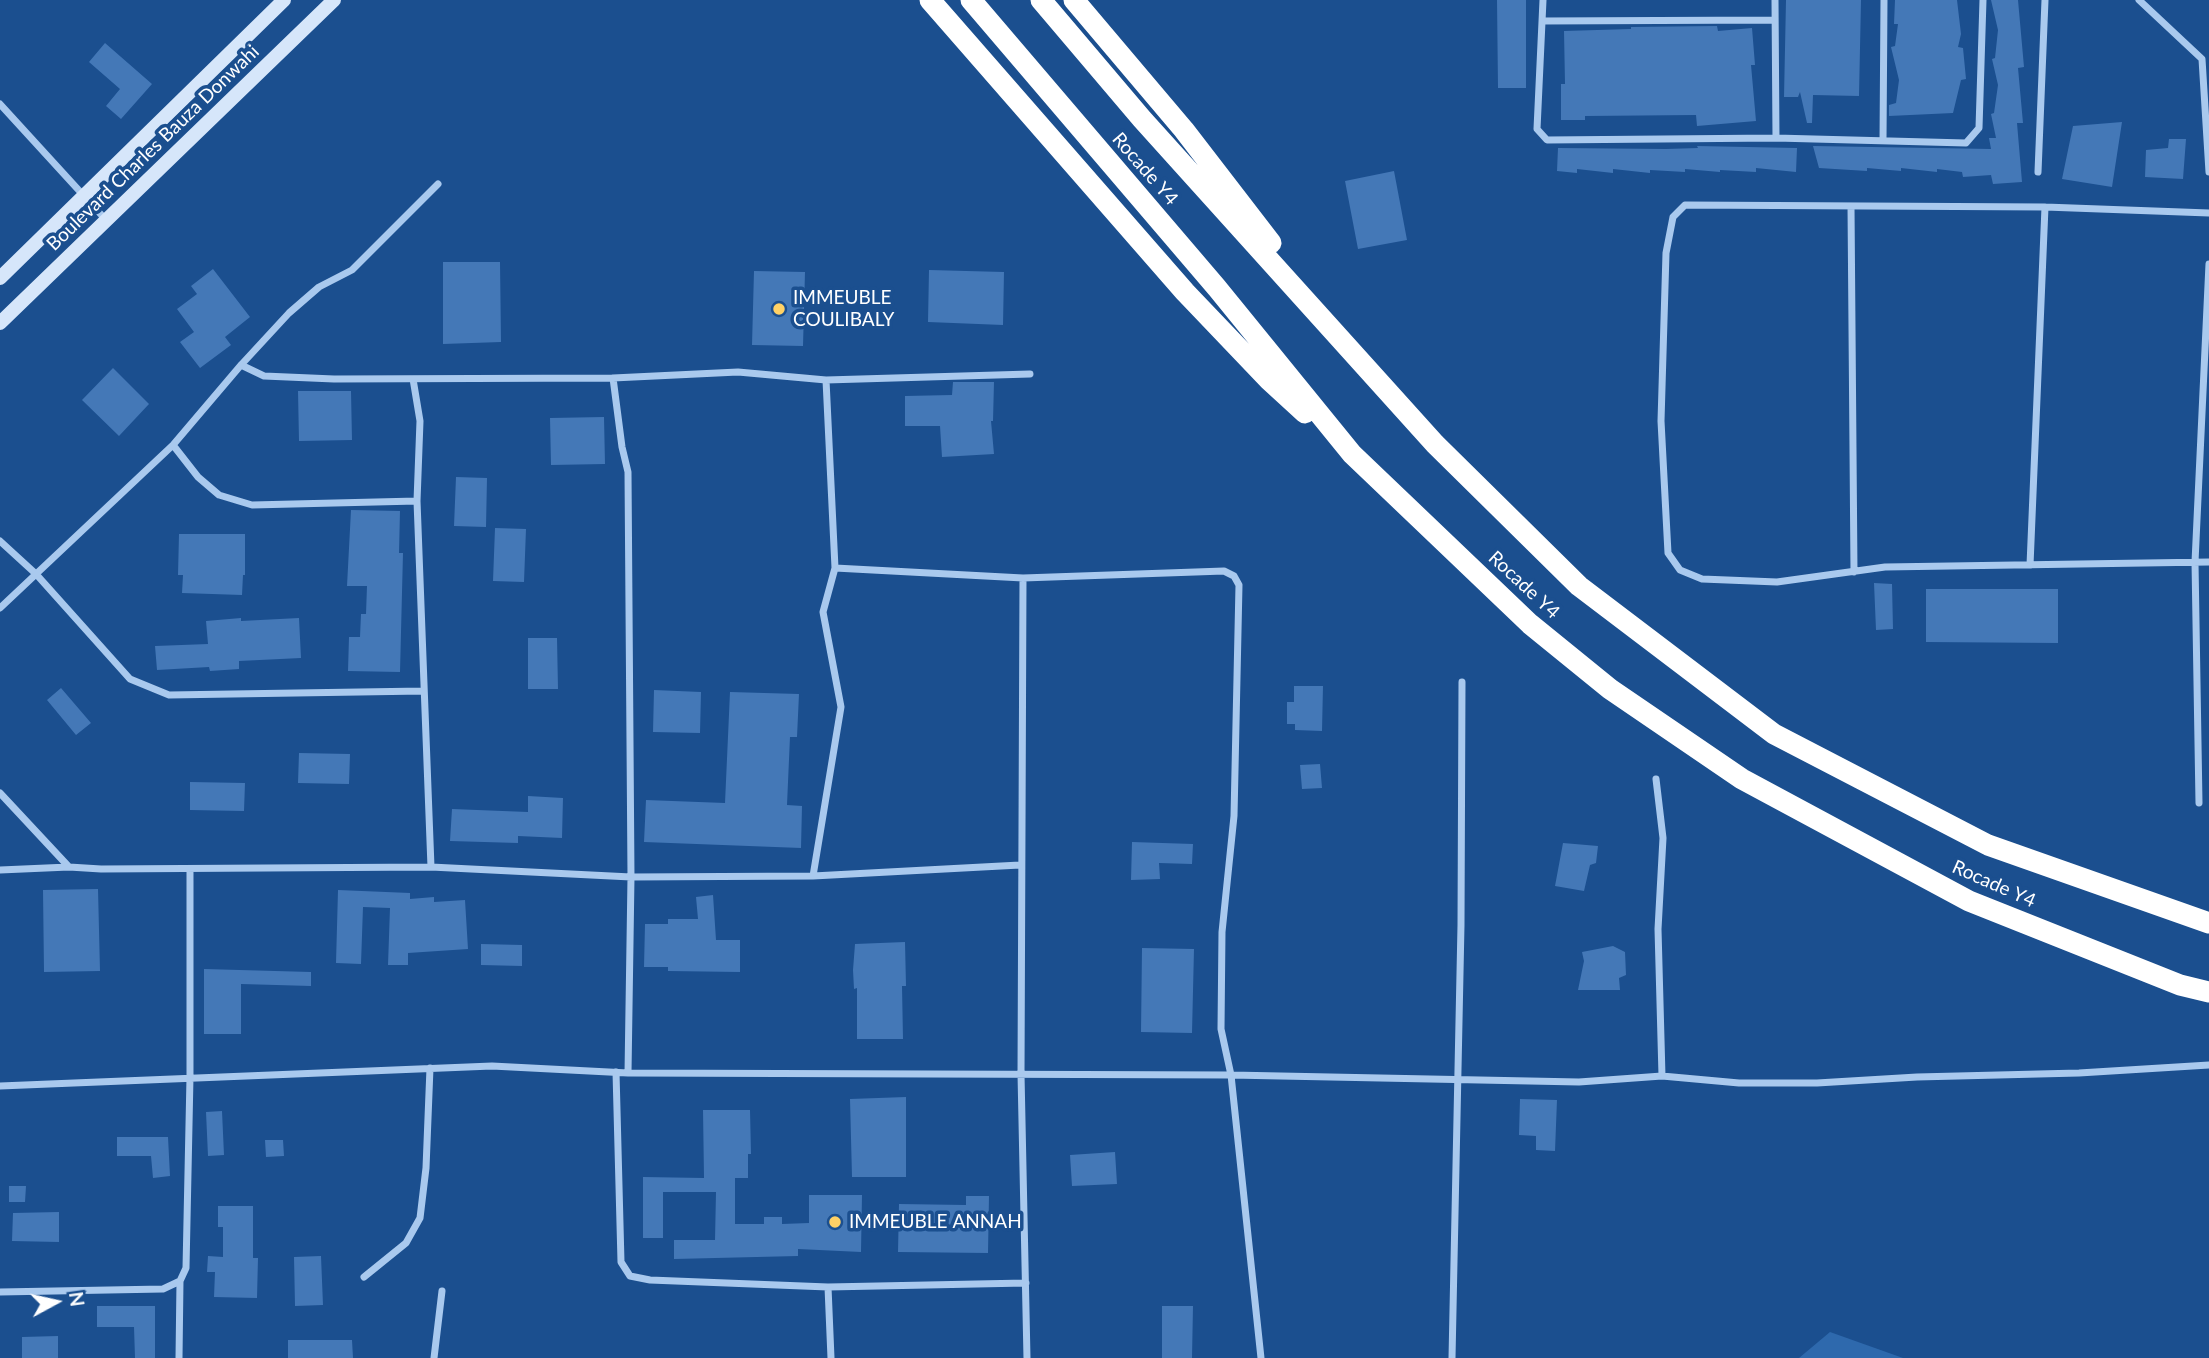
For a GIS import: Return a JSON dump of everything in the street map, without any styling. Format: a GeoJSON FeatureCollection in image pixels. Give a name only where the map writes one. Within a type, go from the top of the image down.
{"type":"FeatureCollection","features":[{"type":"Feature","properties":{"kind":"highway"},"geometry":{"type":"LineString","coordinates":[[930,0],[1204,311],[1269,380],[1352,454]]}},
{"type":"Feature","properties":{"kind":"highway","name":"Rocade Y4"},"geometry":{"type":"LineString","coordinates":[[971,0],[1217,288],[1352,454],[1530,624],[1610,689],[1742,779],[1969,901],[2180,985],[2209,992]]}},
{"type":"Feature","properties":{"kind":"highway","name":"Rocade Y4"},"geometry":{"type":"LineString","coordinates":[[1041,0],[1151,129],[1435,444],[1579,586],[1774,734],[1987,845],[2209,923]]}},
{"type":"Feature","properties":{"kind":"highway"},"geometry":{"type":"LineString","coordinates":[[1074,0],[1184,130],[1363,365]]}},
{"type":"Feature","properties":{"kind":"main road","name":"Boulevard Charles Bauza Donwahi"},"geometry":{"type":"LineString","coordinates":[[0,278],[284,0]]}},
{"type":"Feature","properties":{"kind":"main road","name":"Boulevard Charles Bauza Donwahi"},"geometry":{"type":"LineString","coordinates":[[0,323],[334,0]]}},
{"type":"Feature","properties":{"kind":"street"},"geometry":{"type":"LineString","coordinates":[[1543,0],[1537,129],[1547,140],[1776,138],[1966,143],[1979,128],[1983,0]]}},
{"type":"Feature","properties":{"kind":"street"},"geometry":{"type":"LineString","coordinates":[[1775,0],[1776,138]]}},
{"type":"Feature","properties":{"kind":"street"},"geometry":{"type":"LineString","coordinates":[[1883,141],[1884,0]]}},
{"type":"Feature","properties":{"kind":"street"},"geometry":{"type":"LineString","coordinates":[[2038,172],[2045,0]]}},
{"type":"Feature","properties":{"kind":"street"},"geometry":{"type":"LineString","coordinates":[[2139,0],[2202,58],[2209,172]]}},
{"type":"Feature","properties":{"kind":"street"},"geometry":{"type":"LineString","coordinates":[[1542,22],[1775,20]]}},
{"type":"Feature","properties":{"kind":"street"},"geometry":{"type":"LineString","coordinates":[[0,104],[106,220]]}},
{"type":"Feature","properties":{"kind":"street"},"geometry":{"type":"LineString","coordinates":[[0,608],[173,445],[289,313],[319,287],[352,270],[438,184]]}},
{"type":"Feature","properties":{"kind":"street"},"geometry":{"type":"LineString","coordinates":[[2209,213],[2045,207],[1685,205],[1673,217],[1666,253],[1661,421],[1668,553],[1680,570],[1702,579],[1777,582],[1885,567],[2209,562]]}},
{"type":"Feature","properties":{"kind":"street"},"geometry":{"type":"LineString","coordinates":[[1852,206],[1854,572]]}},
{"type":"Feature","properties":{"kind":"street"},"geometry":{"type":"LineString","coordinates":[[2030,565],[2045,207]]}},
{"type":"Feature","properties":{"kind":"street"},"geometry":{"type":"LineString","coordinates":[[2199,803],[2195,562],[2209,264]]}},
{"type":"Feature","properties":{"kind":"street"},"geometry":{"type":"LineString","coordinates":[[241,365],[264,376],[413,379],[613,378],[738,372],[826,380],[1030,374]]}},
{"type":"Feature","properties":{"kind":"street"},"geometry":{"type":"LineString","coordinates":[[613,378],[628,472],[631,877],[628,1073]]}},
{"type":"Feature","properties":{"kind":"street"},"geometry":{"type":"LineString","coordinates":[[413,379],[420,421],[417,501],[431,867]]}},
{"type":"Feature","properties":{"kind":"street"},"geometry":{"type":"LineString","coordinates":[[813,876],[841,707],[823,612],[835,568],[826,380]]}},
{"type":"Feature","properties":{"kind":"street"},"geometry":{"type":"LineString","coordinates":[[173,445],[198,477],[219,495],[252,505],[417,501]]}},
{"type":"Feature","properties":{"kind":"street"},"geometry":{"type":"LineString","coordinates":[[0,541],[36,574],[130,679],[169,695],[424,691]]}},
{"type":"Feature","properties":{"kind":"street"},"geometry":{"type":"LineString","coordinates":[[835,568],[1023,578],[1224,571],[1234,576],[1239,584],[1234,816],[1222,932],[1221,1028],[1231,1075],[1261,1358]]}},
{"type":"Feature","properties":{"kind":"street"},"geometry":{"type":"LineString","coordinates":[[1023,578],[1021,1074],[1027,1358]]}},
{"type":"Feature","properties":{"kind":"street"},"geometry":{"type":"LineString","coordinates":[[1452,1358],[1462,682]]}},
{"type":"Feature","properties":{"kind":"street"},"geometry":{"type":"LineString","coordinates":[[1656,779],[1663,838],[1658,929],[1662,1076]]}},
{"type":"Feature","properties":{"kind":"street"},"geometry":{"type":"LineString","coordinates":[[0,793],[69,867]]}},
{"type":"Feature","properties":{"kind":"street"},"geometry":{"type":"LineString","coordinates":[[0,870],[69,867],[431,867],[631,877],[813,876],[1020,865]]}},
{"type":"Feature","properties":{"kind":"street"},"geometry":{"type":"LineString","coordinates":[[179,1358],[180,1281],[186,1268],[190,869]]}},
{"type":"Feature","properties":{"kind":"street"},"geometry":{"type":"LineString","coordinates":[[0,1086],[492,1066],[628,1073],[1231,1075],[1579,1082],[1662,1076],[1739,1083],[1817,1083],[2209,1065]]}},
{"type":"Feature","properties":{"kind":"street"},"geometry":{"type":"LineString","coordinates":[[364,1277],[406,1243],[420,1218],[426,1168],[430,1068]]}},
{"type":"Feature","properties":{"kind":"street"},"geometry":{"type":"LineString","coordinates":[[616,1072],[621,1262],[630,1276],[650,1280],[828,1287],[1026,1283]]}},
{"type":"Feature","properties":{"kind":"street"},"geometry":{"type":"LineString","coordinates":[[0,1292],[163,1289],[180,1281]]}},
{"type":"Feature","properties":{"kind":"street"},"geometry":{"type":"LineString","coordinates":[[828,1287],[831,1358]]}},
{"type":"Feature","properties":{"kind":"street"},"geometry":{"type":"LineString","coordinates":[[434,1358],[442,1291]]}},
{"type":"Feature","properties":{"kind":"shaded area"},"geometry":{"type":"Polygon","coordinates":[[[1830,1332],[1903,1358],[1799,1358],[1830,1332]]]}},
{"type":"Feature","properties":{"kind":"building"},"geometry":{"type":"Polygon","coordinates":[[[1497,0],[1526,0],[1526,88],[1498,88],[1497,0]]]}},
{"type":"Feature","properties":{"kind":"building"},"geometry":{"type":"Polygon","coordinates":[[[1786,0],[1861,0],[1859,96],[1813,95],[1812,123],[1807,123],[1800,92],[1798,97],[1784,97],[1786,0]]]}},
{"type":"Feature","properties":{"kind":"building"},"geometry":{"type":"Polygon","coordinates":[[[1895,0],[1957,0],[1961,34],[1958,47],[1963,48],[1966,79],[1961,80],[1953,113],[1889,116],[1889,105],[1896,103],[1899,80],[1891,47],[1895,46],[1898,24],[1894,24],[1895,0]]]}},
{"type":"Feature","properties":{"kind":"building"},"geometry":{"type":"Polygon","coordinates":[[[1991,0],[2018,0],[2024,67],[2018,68],[2023,123],[2017,123],[2022,182],[1993,184],[1991,175],[1963,177],[1962,172],[1937,169],[1937,172],[1901,168],[1901,171],[1867,168],[1867,171],[1819,168],[1813,146],[1991,149],[1989,138],[1996,138],[1991,114],[1994,113],[1998,85],[1992,59],[1995,58],[1998,30],[1991,0]]]}},
{"type":"Feature","properties":{"kind":"building"},"geometry":{"type":"Polygon","coordinates":[[[1717,26],[1718,31],[1752,28],[1755,65],[1751,65],[1756,121],[1697,126],[1696,115],[1585,116],[1585,120],[1561,120],[1561,84],[1565,84],[1564,31],[1717,26]]]}},
{"type":"Feature","properties":{"kind":"building"},"geometry":{"type":"Polygon","coordinates":[[[105,43],[152,84],[121,119],[106,106],[120,89],[89,62],[105,43]]]}},
{"type":"Feature","properties":{"kind":"building"},"geometry":{"type":"Polygon","coordinates":[[[2122,122],[2112,187],[2062,179],[2073,126],[2122,122]]]}},
{"type":"Feature","properties":{"kind":"building"},"geometry":{"type":"Polygon","coordinates":[[[2169,139],[2186,139],[2183,179],[2145,177],[2146,150],[2168,148],[2169,139]]]}},
{"type":"Feature","properties":{"kind":"building"},"geometry":{"type":"Polygon","coordinates":[[[1697,146],[1797,148],[1796,172],[1756,168],[1756,172],[1685,169],[1685,172],[1650,170],[1650,173],[1613,169],[1613,173],[1577,169],[1577,173],[1557,171],[1558,148],[1666,149],[1698,148],[1697,146]]]}},
{"type":"Feature","properties":{"kind":"building"},"geometry":{"type":"Polygon","coordinates":[[[1394,171],[1407,240],[1358,249],[1345,181],[1394,171]]]}},
{"type":"Feature","properties":{"kind":"building"},"geometry":{"type":"Polygon","coordinates":[[[443,262],[500,262],[501,342],[443,344],[443,262]]]}},
{"type":"Feature","properties":{"kind":"building"},"geometry":{"type":"Polygon","coordinates":[[[213,269],[250,317],[225,337],[231,345],[200,368],[180,342],[194,332],[177,309],[197,294],[191,286],[213,269]]]}},
{"type":"Feature","properties":{"kind":"building"},"geometry":{"type":"Polygon","coordinates":[[[929,270],[1004,272],[1003,325],[928,322],[929,270]]]}},
{"type":"Feature","properties":{"kind":"building","name":"IMMEUBLE COULIBALY"},"geometry":{"type":"Polygon","coordinates":[[[754,271],[805,272],[803,346],[752,345],[754,271]]]}},
{"type":"Feature","properties":{"kind":"building"},"geometry":{"type":"Polygon","coordinates":[[[113,368],[149,404],[119,436],[82,400],[113,368]]]}},
{"type":"Feature","properties":{"kind":"building"},"geometry":{"type":"Polygon","coordinates":[[[953,382],[994,382],[991,421],[994,454],[942,457],[940,426],[905,426],[905,396],[952,395],[953,382]]]}},
{"type":"Feature","properties":{"kind":"building"},"geometry":{"type":"Polygon","coordinates":[[[298,391],[351,391],[352,440],[299,441],[298,391]]]}},
{"type":"Feature","properties":{"kind":"building"},"geometry":{"type":"Polygon","coordinates":[[[604,417],[605,464],[551,465],[550,418],[604,417]]]}},
{"type":"Feature","properties":{"kind":"building"},"geometry":{"type":"Polygon","coordinates":[[[456,477],[487,478],[486,527],[454,526],[456,477]]]}},
{"type":"Feature","properties":{"kind":"building"},"geometry":{"type":"Polygon","coordinates":[[[351,510],[400,511],[399,553],[403,553],[400,672],[348,671],[349,637],[360,637],[361,614],[366,614],[367,586],[347,586],[351,510]]]}},
{"type":"Feature","properties":{"kind":"building"},"geometry":{"type":"Polygon","coordinates":[[[495,528],[526,529],[524,582],[493,581],[495,528]]]}},
{"type":"Feature","properties":{"kind":"building"},"geometry":{"type":"Polygon","coordinates":[[[179,534],[245,534],[242,595],[182,593],[183,575],[178,575],[179,534]]]}},
{"type":"Feature","properties":{"kind":"building"},"geometry":{"type":"Polygon","coordinates":[[[1874,583],[1892,584],[1893,629],[1876,630],[1874,583]]]}},
{"type":"Feature","properties":{"kind":"building"},"geometry":{"type":"Polygon","coordinates":[[[1926,589],[2058,589],[2058,643],[1926,642],[1926,589]]]}},
{"type":"Feature","properties":{"kind":"building"},"geometry":{"type":"Polygon","coordinates":[[[241,618],[241,621],[299,618],[301,658],[239,661],[239,669],[210,671],[209,667],[157,670],[155,646],[208,644],[206,621],[241,618]]]}},
{"type":"Feature","properties":{"kind":"building"},"geometry":{"type":"Polygon","coordinates":[[[528,638],[557,638],[558,689],[528,689],[528,638]]]}},
{"type":"Feature","properties":{"kind":"building"},"geometry":{"type":"Polygon","coordinates":[[[1294,686],[1323,686],[1322,731],[1295,730],[1295,724],[1287,724],[1287,702],[1294,702],[1294,686]]]}},
{"type":"Feature","properties":{"kind":"building"},"geometry":{"type":"Polygon","coordinates":[[[61,688],[91,723],[76,735],[47,700],[61,688]]]}},
{"type":"Feature","properties":{"kind":"building"},"geometry":{"type":"Polygon","coordinates":[[[654,690],[701,692],[700,733],[653,732],[654,690]]]}},
{"type":"Feature","properties":{"kind":"building"},"geometry":{"type":"Polygon","coordinates":[[[730,692],[799,694],[797,737],[790,737],[787,805],[802,806],[801,848],[644,842],[646,800],[725,803],[730,692]]]}},
{"type":"Feature","properties":{"kind":"building"},"geometry":{"type":"Polygon","coordinates":[[[299,753],[350,754],[349,784],[298,783],[299,753]]]}},
{"type":"Feature","properties":{"kind":"building"},"geometry":{"type":"Polygon","coordinates":[[[1320,764],[1322,788],[1302,789],[1300,765],[1320,764]]]}},
{"type":"Feature","properties":{"kind":"building"},"geometry":{"type":"Polygon","coordinates":[[[190,782],[245,783],[244,811],[190,810],[190,782]]]}},
{"type":"Feature","properties":{"kind":"building"},"geometry":{"type":"Polygon","coordinates":[[[528,796],[563,798],[562,838],[518,836],[518,843],[450,841],[452,809],[528,812],[528,796]]]}},
{"type":"Feature","properties":{"kind":"building"},"geometry":{"type":"Polygon","coordinates":[[[1132,842],[1193,844],[1192,864],[1159,863],[1160,879],[1131,880],[1132,842]]]}},
{"type":"Feature","properties":{"kind":"building"},"geometry":{"type":"Polygon","coordinates":[[[1563,843],[1598,846],[1596,863],[1590,865],[1584,891],[1555,886],[1563,843]]]}},
{"type":"Feature","properties":{"kind":"building"},"geometry":{"type":"Polygon","coordinates":[[[98,889],[100,971],[44,972],[43,890],[98,889]]]}},
{"type":"Feature","properties":{"kind":"building"},"geometry":{"type":"Polygon","coordinates":[[[338,890],[410,893],[410,899],[434,897],[434,902],[465,900],[468,949],[408,953],[408,965],[388,965],[390,908],[363,907],[361,964],[336,963],[338,890]]]}},
{"type":"Feature","properties":{"kind":"building"},"geometry":{"type":"Polygon","coordinates":[[[713,895],[716,940],[740,940],[740,972],[668,971],[668,967],[644,967],[645,924],[668,924],[668,919],[698,919],[696,897],[713,895]]]}},
{"type":"Feature","properties":{"kind":"building"},"geometry":{"type":"Polygon","coordinates":[[[905,942],[903,1039],[857,1039],[857,988],[854,989],[853,970],[855,944],[905,942]]]}},
{"type":"Feature","properties":{"kind":"building"},"geometry":{"type":"Polygon","coordinates":[[[481,944],[522,945],[522,966],[481,965],[481,944]]]}},
{"type":"Feature","properties":{"kind":"building"},"geometry":{"type":"Polygon","coordinates":[[[1613,946],[1625,952],[1626,975],[1619,978],[1620,990],[1578,990],[1584,961],[1582,952],[1613,946]]]}},
{"type":"Feature","properties":{"kind":"building"},"geometry":{"type":"Polygon","coordinates":[[[1142,948],[1194,949],[1192,1033],[1141,1032],[1142,948]]]}},
{"type":"Feature","properties":{"kind":"building"},"geometry":{"type":"Polygon","coordinates":[[[204,969],[311,972],[311,986],[241,984],[241,1034],[204,1034],[204,969]]]}},
{"type":"Feature","properties":{"kind":"building"},"geometry":{"type":"Polygon","coordinates":[[[906,1097],[906,1177],[852,1177],[850,1099],[906,1097]]]}},
{"type":"Feature","properties":{"kind":"building"},"geometry":{"type":"Polygon","coordinates":[[[1520,1099],[1557,1100],[1555,1151],[1536,1150],[1536,1136],[1519,1135],[1520,1099]]]}},
{"type":"Feature","properties":{"kind":"building"},"geometry":{"type":"Polygon","coordinates":[[[703,1110],[750,1110],[751,1154],[748,1154],[748,1178],[735,1178],[735,1224],[764,1224],[764,1217],[782,1217],[782,1224],[809,1223],[809,1195],[862,1195],[861,1252],[798,1249],[798,1256],[674,1259],[674,1240],[715,1240],[716,1192],[663,1192],[663,1238],[643,1238],[643,1177],[704,1178],[703,1110]]]}},
{"type":"Feature","properties":{"kind":"building"},"geometry":{"type":"Polygon","coordinates":[[[222,1111],[224,1155],[208,1156],[206,1112],[222,1111]]]}},
{"type":"Feature","properties":{"kind":"building"},"geometry":{"type":"Polygon","coordinates":[[[117,1137],[168,1137],[170,1176],[153,1178],[151,1156],[117,1156],[117,1137]]]}},
{"type":"Feature","properties":{"kind":"building"},"geometry":{"type":"Polygon","coordinates":[[[265,1140],[283,1140],[284,1156],[266,1157],[265,1140]]]}},
{"type":"Feature","properties":{"kind":"building"},"geometry":{"type":"Polygon","coordinates":[[[1115,1152],[1117,1184],[1072,1186],[1070,1155],[1115,1152]]]}},
{"type":"Feature","properties":{"kind":"building"},"geometry":{"type":"Polygon","coordinates":[[[9,1186],[26,1186],[25,1202],[9,1202],[9,1186]]]}},
{"type":"Feature","properties":{"kind":"building"},"geometry":{"type":"Polygon","coordinates":[[[966,1196],[989,1196],[988,1253],[898,1252],[899,1204],[966,1205],[966,1196]]]}},
{"type":"Feature","properties":{"kind":"building"},"geometry":{"type":"Polygon","coordinates":[[[218,1206],[253,1206],[253,1258],[258,1258],[257,1298],[214,1297],[215,1272],[207,1272],[208,1256],[223,1257],[223,1227],[218,1227],[218,1206]]]}},
{"type":"Feature","properties":{"kind":"building"},"geometry":{"type":"Polygon","coordinates":[[[59,1212],[59,1242],[12,1241],[13,1213],[59,1212]]]}},
{"type":"Feature","properties":{"kind":"building"},"geometry":{"type":"Polygon","coordinates":[[[321,1256],[323,1305],[295,1306],[294,1257],[321,1256]]]}},
{"type":"Feature","properties":{"kind":"building"},"geometry":{"type":"Polygon","coordinates":[[[97,1306],[155,1306],[155,1358],[135,1358],[134,1327],[97,1327],[97,1306]]]}},
{"type":"Feature","properties":{"kind":"building"},"geometry":{"type":"Polygon","coordinates":[[[1162,1306],[1193,1306],[1192,1358],[1162,1358],[1162,1306]]]}},
{"type":"Feature","properties":{"kind":"building"},"geometry":{"type":"Polygon","coordinates":[[[58,1336],[58,1358],[22,1358],[22,1337],[58,1336]]]}},
{"type":"Feature","properties":{"kind":"building"},"geometry":{"type":"Polygon","coordinates":[[[288,1340],[352,1340],[353,1358],[288,1358],[288,1340]]]}},
{"type":"Feature","properties":{"kind":"place","name":"IMMEUBLE COULIBALY"},"geometry":{"type":"Point","coordinates":[779,309]}},
{"type":"Feature","properties":{"kind":"place","name":"IMMEUBLE ANNAH"},"geometry":{"type":"Point","coordinates":[835,1222]}}]}
